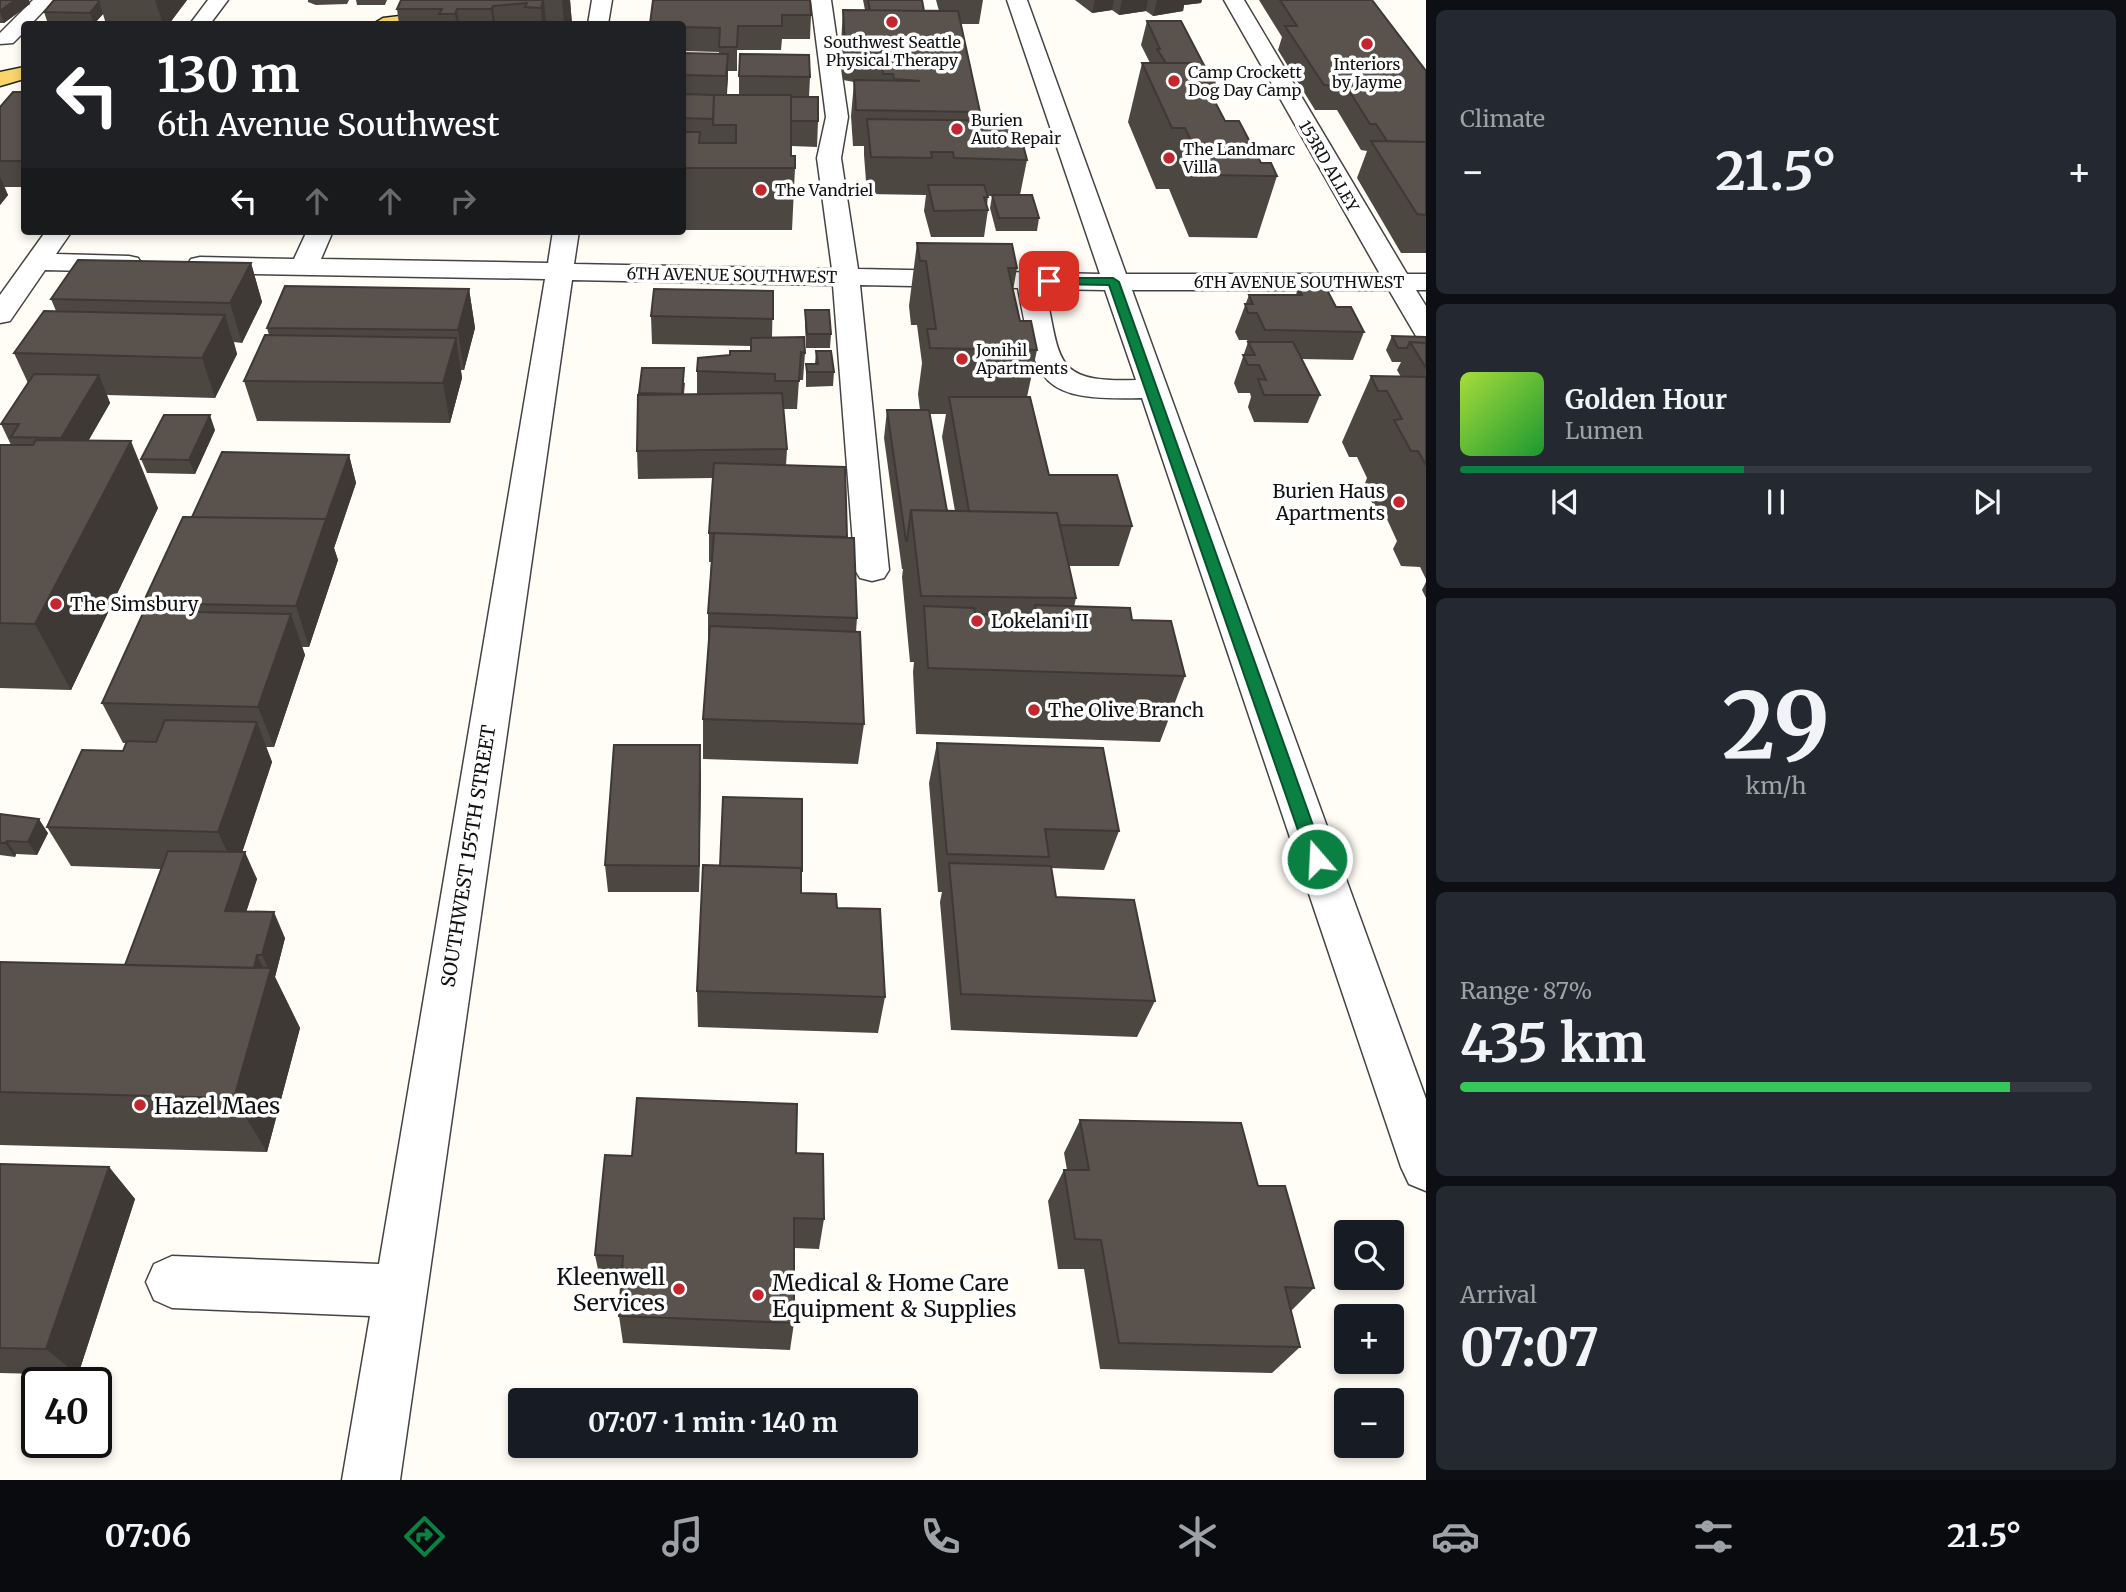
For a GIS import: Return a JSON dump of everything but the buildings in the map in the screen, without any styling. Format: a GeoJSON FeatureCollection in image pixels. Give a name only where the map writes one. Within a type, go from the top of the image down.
{"type":"FeatureCollection","features":[{"type":"Feature","properties":{"kind":"main road"},"geometry":{"type":"LineString","coordinates":[[401,21],[433,9],[476,12]]}},
{"type":"Feature","properties":{"kind":"main road"},"geometry":{"type":"LineString","coordinates":[[0,79],[21,75]]}},
{"type":"Feature","properties":{"kind":"street"},"geometry":{"type":"LineString","coordinates":[[24,21],[44,0]]}},
{"type":"Feature","properties":{"kind":"street"},"geometry":{"type":"LineString","coordinates":[[202,21],[218,0]]}},
{"type":"Feature","properties":{"kind":"street"},"geometry":{"type":"LineString","coordinates":[[598,21],[602,0]]}},
{"type":"Feature","properties":{"kind":"street"},"geometry":{"type":"LineString","coordinates":[[821,0],[837,117],[829,158],[846,277],[872,570]]}},
{"type":"Feature","properties":{"kind":"street"},"geometry":{"type":"LineString","coordinates":[[1017,0],[1113,282],[1426,1167]]}},
{"type":"Feature","properties":{"kind":"street","name":"153RD ALLEY"},"geometry":{"type":"LineString","coordinates":[[1234,0],[1426,330]]}},
{"type":"Feature","properties":{"kind":"street"},"geometry":{"type":"LineString","coordinates":[[6,39],[21,24]]}},
{"type":"Feature","properties":{"kind":"street"},"geometry":{"type":"LineString","coordinates":[[0,315],[56,235]]}},
{"type":"Feature","properties":{"kind":"street"},"geometry":{"type":"LineString","coordinates":[[304,267],[318,235]]}},
{"type":"Feature","properties":{"kind":"street","name":"SOUTHWEST 155TH STREET"},"geometry":{"type":"LineString","coordinates":[[371,1480],[565,235]]}},
{"type":"Feature","properties":{"kind":"street","name":"6TH AVENUE SOUTHWEST"},"geometry":{"type":"LineString","coordinates":[[38,262],[1113,282],[1426,282]]}},
{"type":"Feature","properties":{"kind":"street"},"geometry":{"type":"LineString","coordinates":[[1030,280],[1053,371],[1070,383],[1092,388],[1151,389]]}},
{"type":"Feature","properties":{"kind":"street"},"geometry":{"type":"LineString","coordinates":[[172,1282],[400,1291]]}},
{"type":"Feature","properties":{"kind":"place","name":"Southwest Seattle Physical Therapy"},"geometry":{"type":"Point","coordinates":[892,22]}},
{"type":"Feature","properties":{"kind":"place","name":"Interiors by Jayme"},"geometry":{"type":"Point","coordinates":[1367,44]}},
{"type":"Feature","properties":{"kind":"place","name":"Camp Crockett Dog Day Camp"},"geometry":{"type":"Point","coordinates":[1174,81]}},
{"type":"Feature","properties":{"kind":"place","name":"Burien Auto Repair"},"geometry":{"type":"Point","coordinates":[957,129]}},
{"type":"Feature","properties":{"kind":"place","name":"The Landmarc Villa"},"geometry":{"type":"Point","coordinates":[1169,158]}},
{"type":"Feature","properties":{"kind":"place","name":"The Vandriel"},"geometry":{"type":"Point","coordinates":[761,190]}},
{"type":"Feature","properties":{"kind":"place","name":"Jonihil Apartments"},"geometry":{"type":"Point","coordinates":[962,359]}},
{"type":"Feature","properties":{"kind":"place","name":"Burien Haus Apartments"},"geometry":{"type":"Point","coordinates":[1399,502]}},
{"type":"Feature","properties":{"kind":"place","name":"The Simsbury"},"geometry":{"type":"Point","coordinates":[56,604]}},
{"type":"Feature","properties":{"kind":"place","name":"Lokelani II"},"geometry":{"type":"Point","coordinates":[977,621]}},
{"type":"Feature","properties":{"kind":"place","name":"The Olive Branch"},"geometry":{"type":"Point","coordinates":[1034,710]}},
{"type":"Feature","properties":{"kind":"place","name":"Hazel Maes"},"geometry":{"type":"Point","coordinates":[140,1105]}},
{"type":"Feature","properties":{"kind":"place","name":"Kleenwell Services"},"geometry":{"type":"Point","coordinates":[679,1289]}},
{"type":"Feature","properties":{"kind":"place","name":"Medical & Home Care Equipment & Supplies"},"geometry":{"type":"Point","coordinates":[758,1295]}},
{"type":"Feature","properties":{"kind":"route"},"geometry":{"type":"LineString","coordinates":[[1049,281],[1113,282],[1317,859]]}}]}
